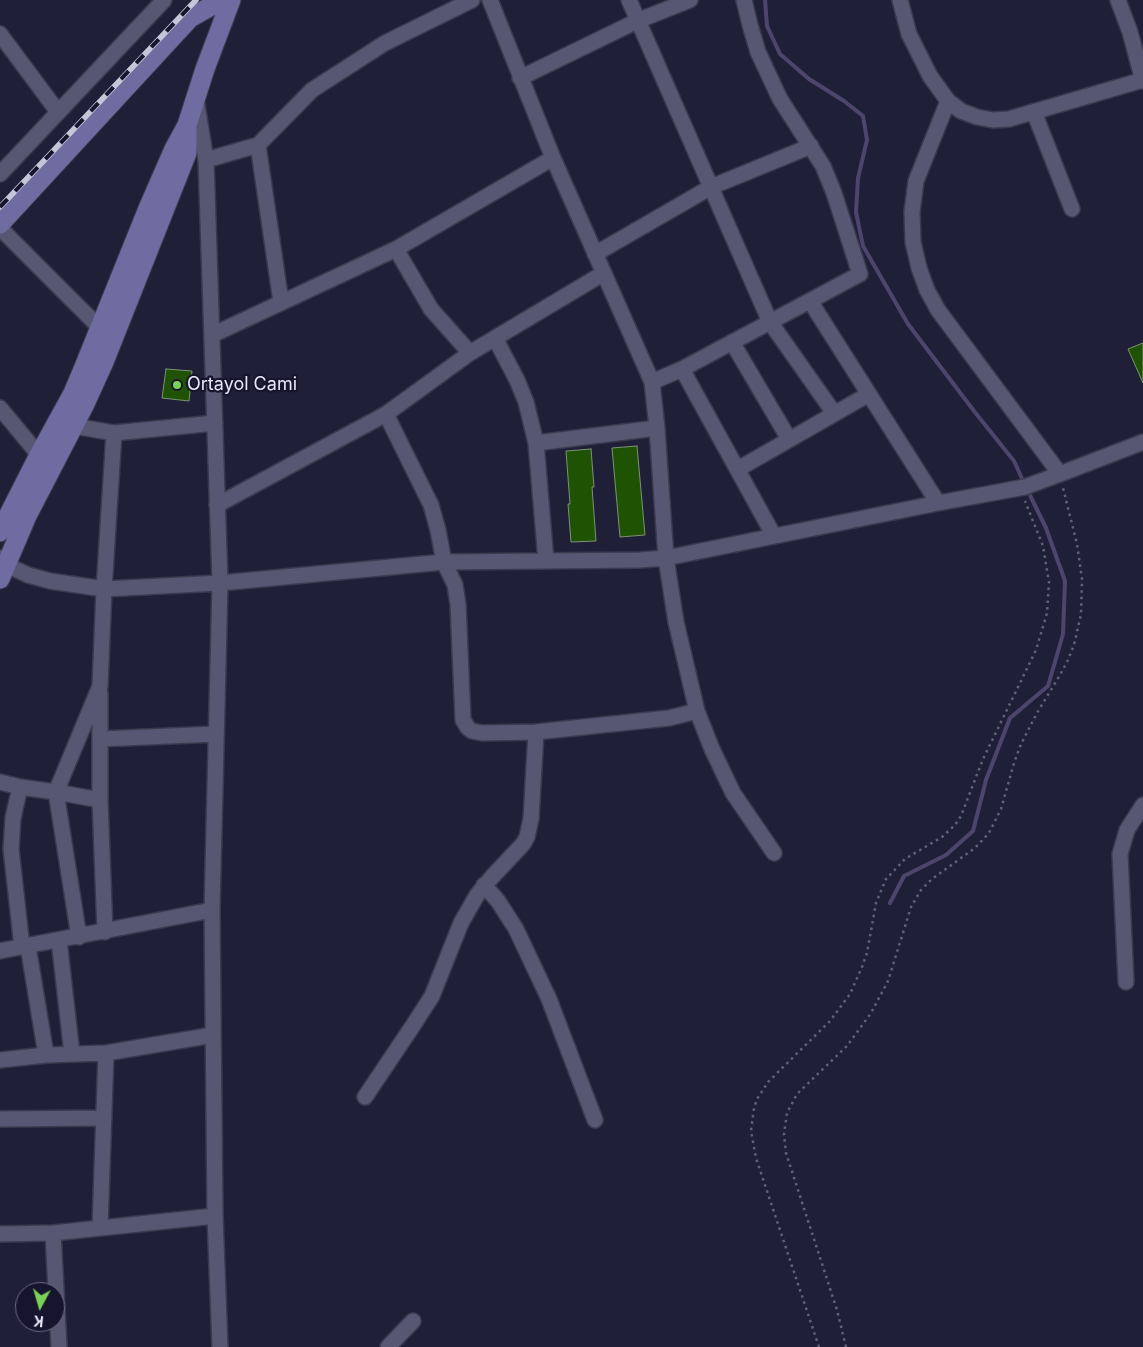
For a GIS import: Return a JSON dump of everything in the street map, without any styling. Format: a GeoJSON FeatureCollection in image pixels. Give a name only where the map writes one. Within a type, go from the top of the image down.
{"type":"FeatureCollection","features":[{"type":"Feature","properties":{"kind":"main road"},"geometry":{"type":"LineString","coordinates":[[0,224],[190,18],[222,0]]}},
{"type":"Feature","properties":{"kind":"main road"},"geometry":{"type":"LineString","coordinates":[[0,532],[72,393],[149,206],[174,149],[187,125],[205,69],[231,0]]}},
{"type":"Feature","properties":{"kind":"main road"},"geometry":{"type":"LineString","coordinates":[[2,566],[74,426],[104,362],[187,152],[187,125]]}},
{"type":"Feature","properties":{"kind":"street"},"geometry":{"type":"LineString","coordinates":[[0,174],[164,0]]}},
{"type":"Feature","properties":{"kind":"street"},"geometry":{"type":"LineString","coordinates":[[206,160],[258,145],[312,90],[385,43],[472,0]]}},
{"type":"Feature","properties":{"kind":"street"},"geometry":{"type":"LineString","coordinates":[[490,0],[553,158],[652,382],[666,558],[676,622],[697,711],[712,749],[733,793],[774,853]]}},
{"type":"Feature","properties":{"kind":"street"},"geometry":{"type":"LineString","coordinates":[[629,0],[770,322],[834,413]]}},
{"type":"Feature","properties":{"kind":"street"},"geometry":{"type":"LineString","coordinates":[[520,78],[637,21],[690,0]]}},
{"type":"Feature","properties":{"kind":"street"},"geometry":{"type":"LineString","coordinates":[[652,382],[682,370],[860,274],[834,192],[823,166],[780,99],[767,74],[758,52],[744,0]]}},
{"type":"Feature","properties":{"kind":"street"},"geometry":{"type":"LineString","coordinates":[[900,0],[909,34],[918,55],[948,101],[962,111],[977,117],[993,120],[1009,119],[1143,80],[1130,32],[1118,0]]}},
{"type":"Feature","properties":{"kind":"street"},"geometry":{"type":"LineString","coordinates":[[0,34],[58,112]]}},
{"type":"Feature","properties":{"kind":"street"},"geometry":{"type":"LineString","coordinates":[[196,99],[206,160],[220,582],[212,910],[215,1216],[220,1347]]}},
{"type":"Feature","properties":{"kind":"street"},"geometry":{"type":"LineString","coordinates":[[948,101],[916,181],[912,212],[913,242],[919,268],[927,290],[938,310],[1060,474]]}},
{"type":"Feature","properties":{"kind":"street"},"geometry":{"type":"LineString","coordinates":[[1034,112],[1072,209]]}},
{"type":"Feature","properties":{"kind":"street"},"geometry":{"type":"LineString","coordinates":[[258,145],[281,302]]}},
{"type":"Feature","properties":{"kind":"street"},"geometry":{"type":"LineString","coordinates":[[595,254],[711,187],[811,146]]}},
{"type":"Feature","properties":{"kind":"street"},"geometry":{"type":"LineString","coordinates":[[212,335],[396,249],[553,158]]}},
{"type":"Feature","properties":{"kind":"street"},"geometry":{"type":"LineString","coordinates":[[0,228],[100,328]]}},
{"type":"Feature","properties":{"kind":"street"},"geometry":{"type":"LineString","coordinates":[[396,249],[431,309],[470,353]]}},
{"type":"Feature","properties":{"kind":"street"},"geometry":{"type":"LineString","coordinates":[[217,505],[386,414],[470,353],[604,273]]}},
{"type":"Feature","properties":{"kind":"street"},"geometry":{"type":"LineString","coordinates":[[810,301],[938,503]]}},
{"type":"Feature","properties":{"kind":"street"},"geometry":{"type":"LineString","coordinates":[[495,338],[517,380],[528,411],[536,443],[546,562]]}},
{"type":"Feature","properties":{"kind":"street"},"geometry":{"type":"LineString","coordinates":[[732,342],[789,439]]}},
{"type":"Feature","properties":{"kind":"street"},"geometry":{"type":"LineString","coordinates":[[682,370],[774,536]]}},
{"type":"Feature","properties":{"kind":"street"},"geometry":{"type":"LineString","coordinates":[[738,469],[869,394]]}},
{"type":"Feature","properties":{"kind":"street"},"geometry":{"type":"LineString","coordinates":[[0,408],[39,455]]}},
{"type":"Feature","properties":{"kind":"street"},"geometry":{"type":"LineString","coordinates":[[386,414],[431,505],[444,562],[452,577],[457,595],[463,715],[468,728],[477,733],[536,732],[669,718],[697,711]]}},
{"type":"Feature","properties":{"kind":"street"},"geometry":{"type":"LineString","coordinates":[[74,426],[114,433],[215,422]]}},
{"type":"Feature","properties":{"kind":"street"},"geometry":{"type":"LineString","coordinates":[[536,443],[657,428]]}},
{"type":"Feature","properties":{"kind":"street"},"geometry":{"type":"LineString","coordinates":[[105,932],[100,800],[100,686],[114,433]]}},
{"type":"Feature","properties":{"kind":"street"},"geometry":{"type":"LineString","coordinates":[[2,566],[50,581],[104,589],[220,582],[444,562],[546,562],[666,558],[1022,487],[1143,442]]}},
{"type":"Feature","properties":{"kind":"street"},"geometry":{"type":"LineString","coordinates":[[79,937],[56,792],[100,686]]}},
{"type":"Feature","properties":{"kind":"street"},"geometry":{"type":"LineString","coordinates":[[365,1097],[428,1003],[468,908],[484,885],[523,844],[527,837],[531,819],[536,732]]}},
{"type":"Feature","properties":{"kind":"street"},"geometry":{"type":"LineString","coordinates":[[100,739],[216,734]]}},
{"type":"Feature","properties":{"kind":"street"},"geometry":{"type":"LineString","coordinates":[[0,782],[100,800]]}},
{"type":"Feature","properties":{"kind":"street"},"geometry":{"type":"LineString","coordinates":[[20,787],[13,818],[11,849],[25,946],[46,1055]]}},
{"type":"Feature","properties":{"kind":"street"},"geometry":{"type":"LineString","coordinates":[[1126,982],[1120,854],[1126,830],[1143,805]]}},
{"type":"Feature","properties":{"kind":"street"},"geometry":{"type":"LineString","coordinates":[[484,885],[498,901],[516,929],[549,999],[595,1120]]}},
{"type":"Feature","properties":{"kind":"street"},"geometry":{"type":"LineString","coordinates":[[0,951],[212,910]]}},
{"type":"Feature","properties":{"kind":"street"},"geometry":{"type":"LineString","coordinates":[[59,940],[72,1054]]}},
{"type":"Feature","properties":{"kind":"street"},"geometry":{"type":"LineString","coordinates":[[0,1060],[46,1055],[106,1052],[213,1035]]}},
{"type":"Feature","properties":{"kind":"street"},"geometry":{"type":"LineString","coordinates":[[100,1228],[106,1052]]}},
{"type":"Feature","properties":{"kind":"street"},"geometry":{"type":"LineString","coordinates":[[0,1119],[104,1118]]}},
{"type":"Feature","properties":{"kind":"street"},"geometry":{"type":"LineString","coordinates":[[0,1234],[53,1233],[215,1216]]}},
{"type":"Feature","properties":{"kind":"street"},"geometry":{"type":"LineString","coordinates":[[53,1233],[59,1347]]}},
{"type":"Feature","properties":{"kind":"street"},"geometry":{"type":"LineString","coordinates":[[388,1347],[413,1321]]}},
{"type":"Feature","properties":{"kind":"path"},"geometry":{"type":"LineString","coordinates":[[846,1347],[837,1310],[786,1153],[784,1134],[787,1113],[797,1094],[847,1046],[871,1013],[888,980],[911,907],[921,890],[932,879],[976,848],[989,833],[1001,809],[1021,744],[1068,660],[1081,614],[1082,579],[1077,544],[1060,474]]}},
{"type":"Feature","properties":{"kind":"path"},"geometry":{"type":"LineString","coordinates":[[819,1347],[756,1158],[751,1131],[754,1108],[768,1082],[830,1021],[850,994],[862,967],[876,903],[886,879],[905,859],[942,837],[955,825],[961,816],[983,759],[1036,650],[1047,613],[1049,598],[1048,570],[1043,546],[1022,487]]}},
{"type":"Feature","properties":{"kind":"building"},"geometry":{"type":"Polygon","coordinates":[[[1143,343],[1143,383],[1128,349],[1143,343]]]}},
{"type":"Feature","properties":{"kind":"building","name":"Ortayol Cami"},"geometry":{"type":"Polygon","coordinates":[[[166,369],[192,371],[189,401],[162,398],[166,369]]]}},
{"type":"Feature","properties":{"kind":"building"},"geometry":{"type":"Polygon","coordinates":[[[637,446],[645,535],[620,537],[612,448],[637,446]]]}},
{"type":"Feature","properties":{"kind":"building"},"geometry":{"type":"Polygon","coordinates":[[[591,449],[596,541],[571,542],[566,451],[591,449]]]}},
{"type":"Feature","properties":{"kind":"waterway"},"geometry":{"type":"LineString","coordinates":[[765,0],[767,26],[780,54],[809,79],[844,101],[863,116],[867,140],[858,178],[856,212],[863,246],[908,324],[1014,461],[1024,483]]}},
{"type":"Feature","properties":{"kind":"waterway"},"geometry":{"type":"LineString","coordinates":[[890,903],[904,876],[946,855],[973,831],[986,780],[1010,718],[1048,686],[1063,634],[1065,581],[1046,528],[1027,489]]}},
{"type":"Feature","properties":{"kind":"railway"},"geometry":{"type":"LineString","coordinates":[[0,207],[196,0]]}},
{"type":"Feature","properties":{"kind":"place","name":"Ortayol Cami"},"geometry":{"type":"Point","coordinates":[177,385]}}]}
